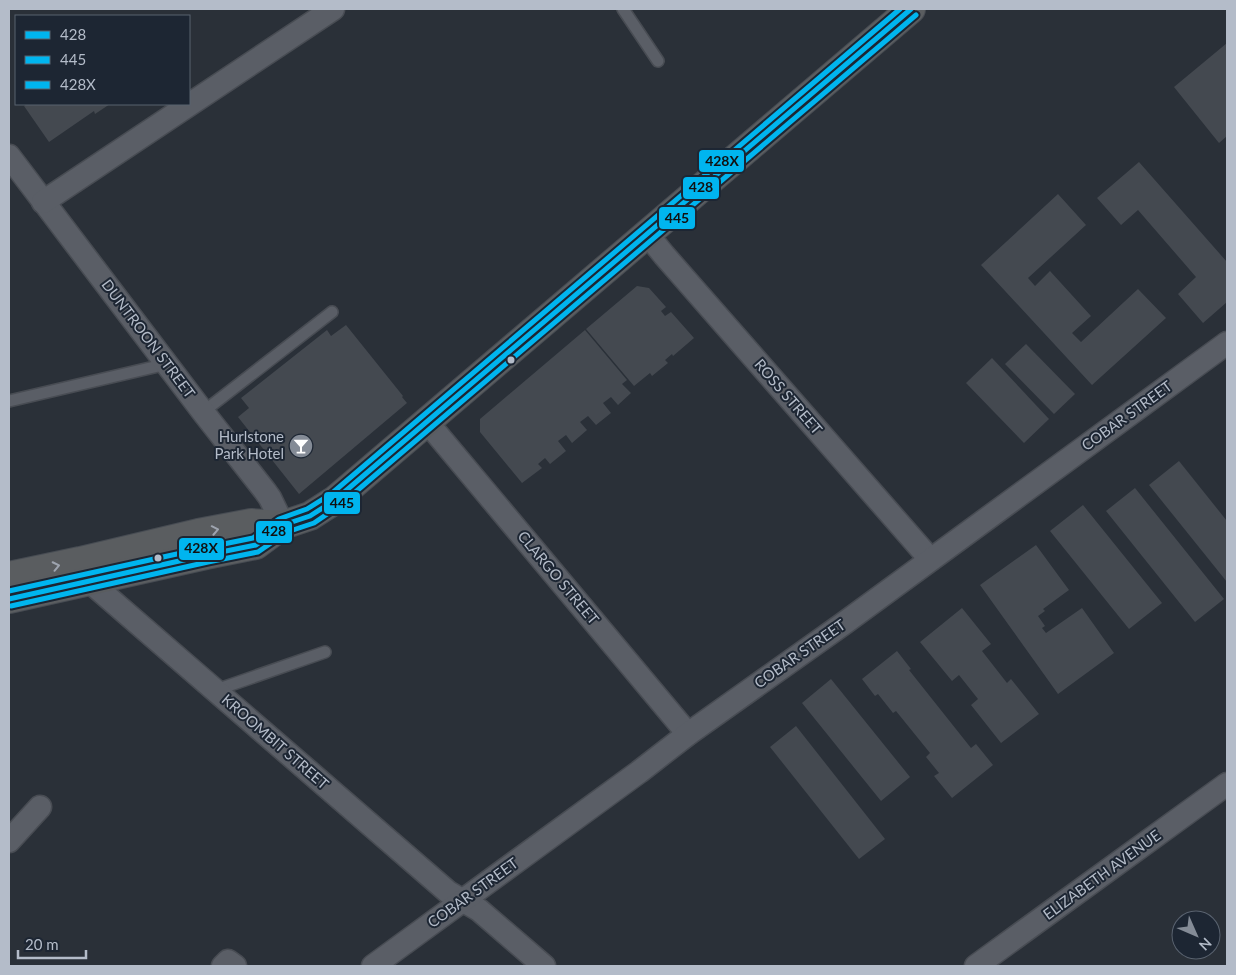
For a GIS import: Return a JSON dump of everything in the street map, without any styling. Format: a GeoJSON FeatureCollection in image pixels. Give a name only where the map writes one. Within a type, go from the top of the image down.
{"type":"FeatureCollection","features":[{"type":"Feature","properties":{"kind":"highway"},"geometry":{"type":"LineString","coordinates":[[9,598],[206,554],[256,545],[283,525],[310,516],[335,500],[911,9]]}},
{"type":"Feature","properties":{"kind":"highway"},"geometry":{"type":"LineString","coordinates":[[9,576],[198,533],[251,523],[283,525]]}},
{"type":"Feature","properties":{"kind":"street"},"geometry":{"type":"LineString","coordinates":[[190,104],[332,9]]}},
{"type":"Feature","properties":{"kind":"street"},"geometry":{"type":"LineString","coordinates":[[43,202],[188,105]]}},
{"type":"Feature","properties":{"kind":"street","name":"DUNTROON STREET"},"geometry":{"type":"LineString","coordinates":[[9,156],[265,491],[283,525]]}},
{"type":"Feature","properties":{"kind":"street","name":"ROSS STREET"},"geometry":{"type":"LineString","coordinates":[[646,234],[930,559]]}},
{"type":"Feature","properties":{"kind":"street","name":"COBAR STREET"},"geometry":{"type":"LineString","coordinates":[[373,966],[639,772],[688,734],[1227,343]]}},
{"type":"Feature","properties":{"kind":"street","name":"CLARGO STREET"},"geometry":{"type":"LineString","coordinates":[[427,422],[688,734]]}},
{"type":"Feature","properties":{"kind":"street","name":"KROOMBIT STREET"},"geometry":{"type":"LineString","coordinates":[[89,581],[448,892],[478,910],[544,966]]}},
{"type":"Feature","properties":{"kind":"street","name":"ELIZABETH AVENUE"},"geometry":{"type":"LineString","coordinates":[[976,966],[1227,784]]}},
{"type":"Feature","properties":{"kind":"street"},"geometry":{"type":"LineString","coordinates":[[9,841],[40,807]]}},
{"type":"Feature","properties":{"kind":"street"},"geometry":{"type":"LineString","coordinates":[[223,966],[228,961],[235,966]]}},
{"type":"Feature","properties":{"kind":"lane"},"geometry":{"type":"LineString","coordinates":[[623,9],[658,61]]}},
{"type":"Feature","properties":{"kind":"lane"},"geometry":{"type":"LineString","coordinates":[[203,412],[332,312]]}},
{"type":"Feature","properties":{"kind":"lane"},"geometry":{"type":"LineString","coordinates":[[9,401],[167,364]]}},
{"type":"Feature","properties":{"kind":"lane"},"geometry":{"type":"LineString","coordinates":[[216,690],[325,652]]}},
{"type":"Feature","properties":{"kind":"building"},"geometry":{"type":"Polygon","coordinates":[[[1227,43],[1227,136],[1219,143],[1174,87],[1227,43]]]}},
{"type":"Feature","properties":{"kind":"building"},"geometry":{"type":"Polygon","coordinates":[[[108,105],[95,114],[94,111],[49,142],[24,106],[108,105]]]}},
{"type":"Feature","properties":{"kind":"building"},"geometry":{"type":"Polygon","coordinates":[[[1139,162],[1227,262],[1227,302],[1203,323],[1178,294],[1196,277],[1138,210],[1121,225],[1097,198],[1139,162]]]}},
{"type":"Feature","properties":{"kind":"building"},"geometry":{"type":"Polygon","coordinates":[[[1058,194],[1086,225],[1028,278],[1035,286],[1050,271],[1091,316],[1072,333],[1081,342],[1138,289],[1166,318],[1092,385],[981,265],[1058,194]]]}},
{"type":"Feature","properties":{"kind":"building"},"geometry":{"type":"Polygon","coordinates":[[[637,286],[649,288],[666,307],[661,311],[665,316],[671,312],[694,338],[673,356],[672,354],[665,360],[668,363],[652,376],[650,373],[634,386],[586,329],[637,286]]]}},
{"type":"Feature","properties":{"kind":"building"},"geometry":{"type":"Polygon","coordinates":[[[346,325],[407,403],[299,494],[238,417],[249,408],[241,398],[327,330],[331,336],[346,325]]]}},
{"type":"Feature","properties":{"kind":"building"},"geometry":{"type":"Polygon","coordinates":[[[585,330],[627,380],[622,384],[631,393],[618,405],[611,397],[603,403],[611,413],[596,425],[588,416],[580,422],[587,430],[572,443],[566,435],[558,441],[566,451],[550,464],[545,458],[538,464],[542,468],[522,483],[480,432],[480,419],[585,330]]]}},
{"type":"Feature","properties":{"kind":"building"},"geometry":{"type":"Polygon","coordinates":[[[1026,344],[1075,394],[1054,414],[1005,364],[1026,344]]]}},
{"type":"Feature","properties":{"kind":"building"},"geometry":{"type":"Polygon","coordinates":[[[992,358],[1049,419],[1024,443],[966,383],[992,358]]]}},
{"type":"Feature","properties":{"kind":"building"},"geometry":{"type":"Polygon","coordinates":[[[1179,461],[1227,521],[1227,582],[1149,485],[1179,461]]]}},
{"type":"Feature","properties":{"kind":"building"},"geometry":{"type":"Polygon","coordinates":[[[1135,488],[1224,599],[1195,622],[1106,511],[1135,488]]]}},
{"type":"Feature","properties":{"kind":"building"},"geometry":{"type":"Polygon","coordinates":[[[1083,505],[1162,603],[1129,629],[1050,531],[1083,505]]]}},
{"type":"Feature","properties":{"kind":"building"},"geometry":{"type":"Polygon","coordinates":[[[1036,545],[1069,590],[1043,609],[1045,611],[1038,616],[1045,626],[1042,628],[1046,633],[1082,608],[1114,653],[1058,694],[980,585],[1036,545]]]}},
{"type":"Feature","properties":{"kind":"building"},"geometry":{"type":"Polygon","coordinates":[[[962,608],[991,644],[982,651],[1007,683],[1011,679],[1039,714],[1001,743],[971,705],[978,699],[959,675],[952,681],[920,642],[962,608]]]}},
{"type":"Feature","properties":{"kind":"building"},"geometry":{"type":"Polygon","coordinates":[[[897,651],[911,669],[909,670],[971,748],[976,744],[993,765],[952,798],[934,776],[939,773],[926,757],[930,753],[896,711],[893,713],[878,694],[875,696],[862,679],[897,651]]]}},
{"type":"Feature","properties":{"kind":"building"},"geometry":{"type":"Polygon","coordinates":[[[831,679],[910,777],[881,801],[802,703],[831,679]]]}},
{"type":"Feature","properties":{"kind":"building"},"geometry":{"type":"Polygon","coordinates":[[[796,726],[885,839],[859,859],[770,747],[796,726]]]}},
{"type":"Feature","properties":{"kind":"transit line","name":"428X"},"geometry":{"type":"LineString","coordinates":[[9,591],[253,538],[279,519],[307,509],[331,494],[900,9]]}},
{"type":"Feature","properties":{"kind":"transit line","name":"428"},"geometry":{"type":"LineString","coordinates":[[9,599],[256,545],[283,525],[310,516],[335,500],[911,9]]}},
{"type":"Feature","properties":{"kind":"transit line","name":"445"},"geometry":{"type":"LineString","coordinates":[[11,606],[258,552],[287,532],[314,523],[339,506],[916,15]]}},
{"type":"Feature","properties":{"kind":"place","name":"Hurlstone Park Hotel"},"geometry":{"type":"Point","coordinates":[301,446]}}]}
